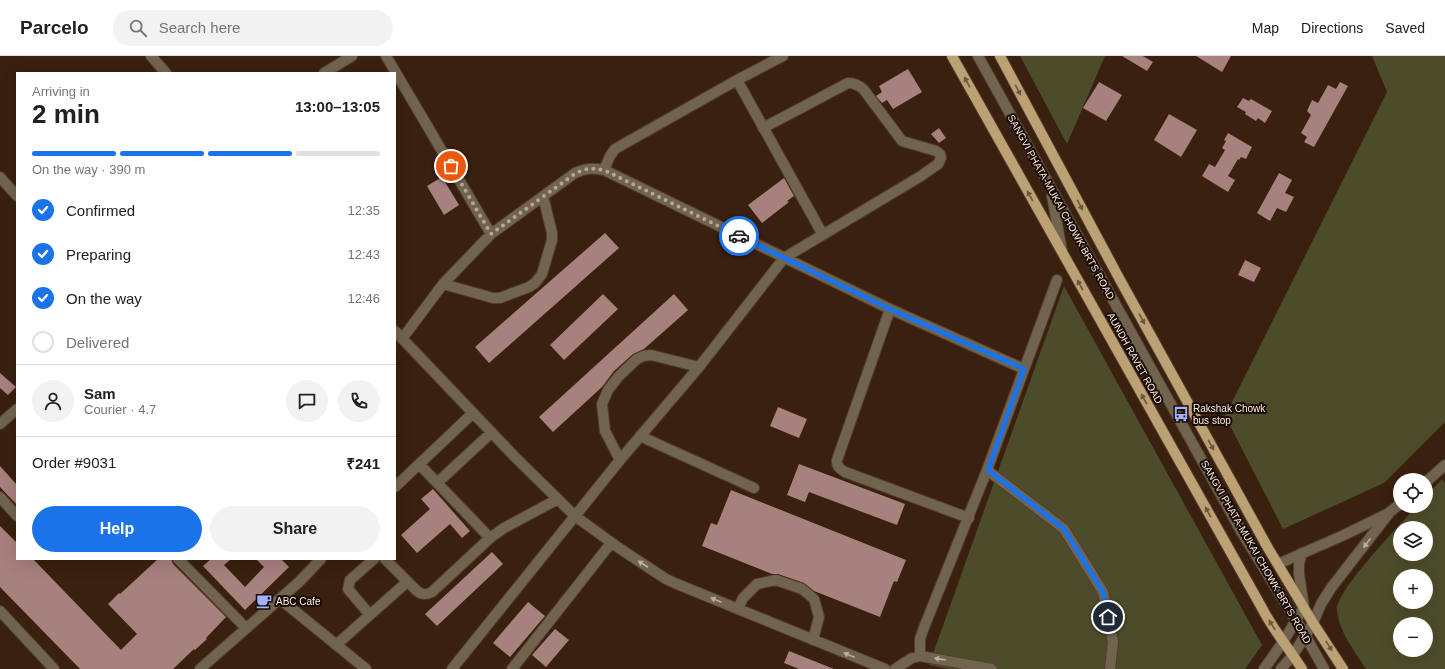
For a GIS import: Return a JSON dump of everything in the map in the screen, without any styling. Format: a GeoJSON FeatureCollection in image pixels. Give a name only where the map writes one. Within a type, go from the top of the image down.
{"type":"FeatureCollection","features":[{"type":"Feature","properties":{"kind":"main road","name":"AUNDH RAVET ROAD"},"geometry":{"type":"LineString","coordinates":[[952,56],[1269,621],[1302,669]]}},
{"type":"Feature","properties":{"kind":"main road"},"geometry":{"type":"LineString","coordinates":[[1000,56],[1119,278],[1264,541],[1313,623],[1344,669]]}},
{"type":"Feature","properties":{"kind":"street"},"geometry":{"type":"LineString","coordinates":[[151,56],[165,72]]}},
{"type":"Feature","properties":{"kind":"street"},"geometry":{"type":"LineString","coordinates":[[326,72],[352,56]]}},
{"type":"Feature","properties":{"kind":"street"},"geometry":{"type":"LineString","coordinates":[[386,56],[395,72]]}},
{"type":"Feature","properties":{"kind":"street"},"geometry":{"type":"LineString","coordinates":[[604,170],[610,156],[616,149],[737,80],[784,56]]}},
{"type":"Feature","properties":{"kind":"street","name":"SANGVI PHATA-MUKAI CHOWK BRTS ROAD"},"geometry":{"type":"LineString","coordinates":[[978,56],[1241,531],[1296,620],[1324,669]]}},
{"type":"Feature","properties":{"kind":"street"},"geometry":{"type":"LineString","coordinates":[[396,73],[491,234]]}},
{"type":"Feature","properties":{"kind":"street"},"geometry":{"type":"LineString","coordinates":[[737,80],[823,235]]}},
{"type":"Feature","properties":{"kind":"street"},"geometry":{"type":"LineString","coordinates":[[452,669],[620,460],[699,367],[784,258],[921,176],[938,164],[941,158],[940,154],[936,151],[902,141],[864,90],[859,85],[854,83],[848,82],[763,128]]}},
{"type":"Feature","properties":{"kind":"street"},"geometry":{"type":"LineString","coordinates":[[885,669],[666,579],[611,543],[575,516],[491,433],[398,335],[443,284],[491,234],[576,173],[583,169],[592,168],[604,170],[890,309],[1024,369]]}},
{"type":"Feature","properties":{"kind":"street"},"geometry":{"type":"LineString","coordinates":[[0,177],[16,195]]}},
{"type":"Feature","properties":{"kind":"street"},"geometry":{"type":"LineString","coordinates":[[1051,188],[1063,254]]}},
{"type":"Feature","properties":{"kind":"street"},"geometry":{"type":"LineString","coordinates":[[443,284],[493,298],[500,298],[535,284],[542,274],[552,240],[552,233],[543,196]]}},
{"type":"Feature","properties":{"kind":"street"},"geometry":{"type":"LineString","coordinates":[[920,656],[920,639],[923,630],[988,470],[1057,280]]}},
{"type":"Feature","properties":{"kind":"street"},"geometry":{"type":"LineString","coordinates":[[890,309],[837,460],[837,464],[839,468],[845,472],[969,518]]}},
{"type":"Feature","properties":{"kind":"street"},"geometry":{"type":"LineString","coordinates":[[620,460],[605,431],[602,404],[608,390],[619,376],[637,359],[643,356],[651,355],[699,367]]}},
{"type":"Feature","properties":{"kind":"street"},"geometry":{"type":"LineString","coordinates":[[0,424],[16,410]]}},
{"type":"Feature","properties":{"kind":"street"},"geometry":{"type":"LineString","coordinates":[[396,486],[473,413]]}},
{"type":"Feature","properties":{"kind":"street"},"geometry":{"type":"LineString","coordinates":[[437,483],[491,433]]}},
{"type":"Feature","properties":{"kind":"street"},"geometry":{"type":"LineString","coordinates":[[640,436],[754,488]]}},
{"type":"Feature","properties":{"kind":"street"},"geometry":{"type":"LineString","coordinates":[[419,464],[490,538]]}},
{"type":"Feature","properties":{"kind":"street"},"geometry":{"type":"LineString","coordinates":[[1433,476],[1445,467]]}},
{"type":"Feature","properties":{"kind":"street"},"geometry":{"type":"LineString","coordinates":[[988,470],[1064,529],[1103,592],[1113,642],[1110,669]]}},
{"type":"Feature","properties":{"kind":"street"},"geometry":{"type":"LineString","coordinates":[[0,497],[16,515]]}},
{"type":"Feature","properties":{"kind":"street"},"geometry":{"type":"LineString","coordinates":[[386,560],[407,582],[422,594],[432,592],[490,538],[509,525],[558,499]]}},
{"type":"Feature","properties":{"kind":"street"},"geometry":{"type":"LineString","coordinates":[[1278,564],[1344,535],[1393,510]]}},
{"type":"Feature","properties":{"kind":"street"},"geometry":{"type":"LineString","coordinates":[[1281,669],[1293,654],[1313,623],[1321,604],[1331,588],[1390,512]]}},
{"type":"Feature","properties":{"kind":"street"},"geometry":{"type":"LineString","coordinates":[[512,669],[611,543]]}},
{"type":"Feature","properties":{"kind":"street"},"geometry":{"type":"LineString","coordinates":[[1264,669],[1283,642],[1304,607],[1299,574],[1299,563],[1302,553]]}},
{"type":"Feature","properties":{"kind":"street"},"geometry":{"type":"LineString","coordinates":[[179,560],[246,628]]}},
{"type":"Feature","properties":{"kind":"street"},"geometry":{"type":"LineString","coordinates":[[200,669],[299,582],[320,560]]}},
{"type":"Feature","properties":{"kind":"street"},"geometry":{"type":"LineString","coordinates":[[370,615],[348,588],[350,580],[373,560]]}},
{"type":"Feature","properties":{"kind":"street"},"geometry":{"type":"LineString","coordinates":[[738,609],[743,598],[757,584],[776,580],[802,589],[814,599],[819,617],[813,640]]}},
{"type":"Feature","properties":{"kind":"street"},"geometry":{"type":"LineString","coordinates":[[336,645],[407,582]]}},
{"type":"Feature","properties":{"kind":"street"},"geometry":{"type":"LineString","coordinates":[[280,599],[366,669]]}},
{"type":"Feature","properties":{"kind":"street"},"geometry":{"type":"LineString","coordinates":[[0,611],[54,669]]}},
{"type":"Feature","properties":{"kind":"street"},"geometry":{"type":"LineString","coordinates":[[895,669],[912,658],[920,656],[992,669]]}},
{"type":"Feature","properties":{"kind":"shaded area"},"geometry":{"type":"Polygon","coordinates":[[[1020,56],[1105,56],[1067,144],[1020,56]]]}},
{"type":"Feature","properties":{"kind":"shaded area"},"geometry":{"type":"Polygon","coordinates":[[[1372,56],[1445,56],[1445,422],[1384,483],[1283,529],[1225,416],[1387,92],[1372,56]]]}},
{"type":"Feature","properties":{"kind":"shaded area"},"geometry":{"type":"Polygon","coordinates":[[[1064,286],[1262,645],[1245,669],[949,669],[929,665],[1064,286]]]}},
{"type":"Feature","properties":{"kind":"shaded area"},"geometry":{"type":"Polygon","coordinates":[[[1442,479],[1445,483],[1445,669],[1366,669],[1340,625],[1337,609],[1340,600],[1358,573],[1393,532],[1393,561],[1433,561],[1433,521],[1403,521],[1410,513],[1433,513],[1433,489],[1442,479]]]}},
{"type":"Feature","properties":{"kind":"building"},"geometry":{"type":"Polygon","coordinates":[[[1122,56],[1143,56],[1153,62],[1147,71],[1122,56]]]}},
{"type":"Feature","properties":{"kind":"building"},"geometry":{"type":"Polygon","coordinates":[[[1196,56],[1231,56],[1222,72],[1196,56]]]}},
{"type":"Feature","properties":{"kind":"building"},"geometry":{"type":"Polygon","coordinates":[[[908,69],[922,92],[893,109],[887,100],[882,103],[876,96],[882,92],[879,86],[908,69]]]}},
{"type":"Feature","properties":{"kind":"building"},"geometry":{"type":"Polygon","coordinates":[[[1099,82],[1122,95],[1106,121],[1083,108],[1099,82]]]}},
{"type":"Feature","properties":{"kind":"building"},"geometry":{"type":"Polygon","coordinates":[[[1340,82],[1348,86],[1314,147],[1304,142],[1307,137],[1301,133],[1311,115],[1307,111],[1312,100],[1318,103],[1328,85],[1336,89],[1340,82]]]}},
{"type":"Feature","properties":{"kind":"building"},"geometry":{"type":"Polygon","coordinates":[[[1243,98],[1249,101],[1251,99],[1272,111],[1265,123],[1258,118],[1256,121],[1245,114],[1246,112],[1237,107],[1243,98]]]}},
{"type":"Feature","properties":{"kind":"building"},"geometry":{"type":"Polygon","coordinates":[[[1169,114],[1197,130],[1181,157],[1154,140],[1169,114]]]}},
{"type":"Feature","properties":{"kind":"building"},"geometry":{"type":"Polygon","coordinates":[[[939,128],[946,138],[939,143],[931,134],[939,128]]]}},
{"type":"Feature","properties":{"kind":"building"},"geometry":{"type":"Polygon","coordinates":[[[1228,133],[1252,147],[1246,159],[1241,157],[1239,160],[1238,159],[1228,176],[1235,180],[1228,192],[1202,176],[1209,164],[1215,167],[1225,150],[1222,148],[1228,133]]]}},
{"type":"Feature","properties":{"kind":"building"},"geometry":{"type":"Polygon","coordinates":[[[1279,173],[1292,180],[1285,193],[1294,197],[1286,212],[1277,208],[1270,221],[1257,213],[1279,173]]]}},
{"type":"Feature","properties":{"kind":"building"},"geometry":{"type":"Polygon","coordinates":[[[442,177],[459,205],[444,215],[427,186],[442,177]]]}},
{"type":"Feature","properties":{"kind":"building"},"geometry":{"type":"Polygon","coordinates":[[[784,178],[794,196],[787,201],[789,202],[762,223],[748,205],[784,178]]]}},
{"type":"Feature","properties":{"kind":"building"},"geometry":{"type":"Polygon","coordinates":[[[605,233],[619,248],[489,363],[475,347],[605,233]]]}},
{"type":"Feature","properties":{"kind":"building"},"geometry":{"type":"Polygon","coordinates":[[[1245,260],[1261,268],[1254,282],[1238,275],[1245,260]]]}},
{"type":"Feature","properties":{"kind":"building"},"geometry":{"type":"Polygon","coordinates":[[[603,294],[618,309],[564,360],[550,345],[603,294]]]}},
{"type":"Feature","properties":{"kind":"building"},"geometry":{"type":"Polygon","coordinates":[[[674,294],[688,310],[644,349],[633,354],[614,371],[602,387],[553,432],[539,417],[674,294]]]}},
{"type":"Feature","properties":{"kind":"building"},"geometry":{"type":"Polygon","coordinates":[[[0,373],[16,387],[8,395],[0,388],[0,373]]]}},
{"type":"Feature","properties":{"kind":"building"},"geometry":{"type":"Polygon","coordinates":[[[778,407],[807,419],[799,438],[770,426],[778,407]]]}},
{"type":"Feature","properties":{"kind":"building"},"geometry":{"type":"Polygon","coordinates":[[[799,464],[905,504],[897,525],[809,492],[805,502],[787,495],[799,464]]]}},
{"type":"Feature","properties":{"kind":"building"},"geometry":{"type":"Polygon","coordinates":[[[0,466],[16,484],[16,504],[0,487],[0,466]]]}},
{"type":"Feature","properties":{"kind":"building"},"geometry":{"type":"Polygon","coordinates":[[[433,489],[470,531],[462,538],[450,524],[417,553],[401,535],[430,509],[421,499],[433,489]]]}},
{"type":"Feature","properties":{"kind":"building"},"geometry":{"type":"Polygon","coordinates":[[[731,490],[906,560],[897,582],[894,581],[880,617],[814,591],[804,583],[778,574],[772,574],[702,546],[711,523],[717,525],[731,490]]]}},
{"type":"Feature","properties":{"kind":"building"},"geometry":{"type":"Polygon","coordinates":[[[0,526],[16,542],[16,560],[34,560],[121,650],[137,634],[108,604],[157,560],[171,560],[173,564],[226,617],[206,638],[207,639],[173,669],[80,669],[0,587],[0,526]]]}},
{"type":"Feature","properties":{"kind":"building"},"geometry":{"type":"Polygon","coordinates":[[[492,552],[503,564],[437,626],[425,614],[492,552]]]}},
{"type":"Feature","properties":{"kind":"building"},"geometry":{"type":"Polygon","coordinates":[[[210,560],[230,560],[224,565],[245,587],[264,567],[257,560],[282,560],[289,567],[245,610],[203,566],[210,560]]]}},
{"type":"Feature","properties":{"kind":"building"},"geometry":{"type":"Polygon","coordinates":[[[528,602],[545,616],[510,657],[493,643],[528,602]]]}},
{"type":"Feature","properties":{"kind":"building"},"geometry":{"type":"Polygon","coordinates":[[[555,629],[569,640],[546,667],[532,655],[555,629]]]}},
{"type":"Feature","properties":{"kind":"building"},"geometry":{"type":"Polygon","coordinates":[[[789,651],[834,669],[799,669],[784,663],[789,651]]]}},
{"type":"Feature","properties":{"kind":"way so far"},"geometry":{"type":"LineString","coordinates":[[451,166],[491,234],[576,173],[583,169],[592,168],[604,170],[739,236]]}},
{"type":"Feature","properties":{"kind":"place","name":"Rakshak Chowk bus stop"},"geometry":{"type":"Point","coordinates":[1181,414]}},
{"type":"Feature","properties":{"kind":"place","name":"ABC Cafe"},"geometry":{"type":"Point","coordinates":[264,601]}},
{"type":"Feature","properties":{"kind":"route"},"geometry":{"type":"LineString","coordinates":[[739,236],[890,309],[1024,369],[988,470],[1064,529],[1103,592],[1108,617]]}}]}
